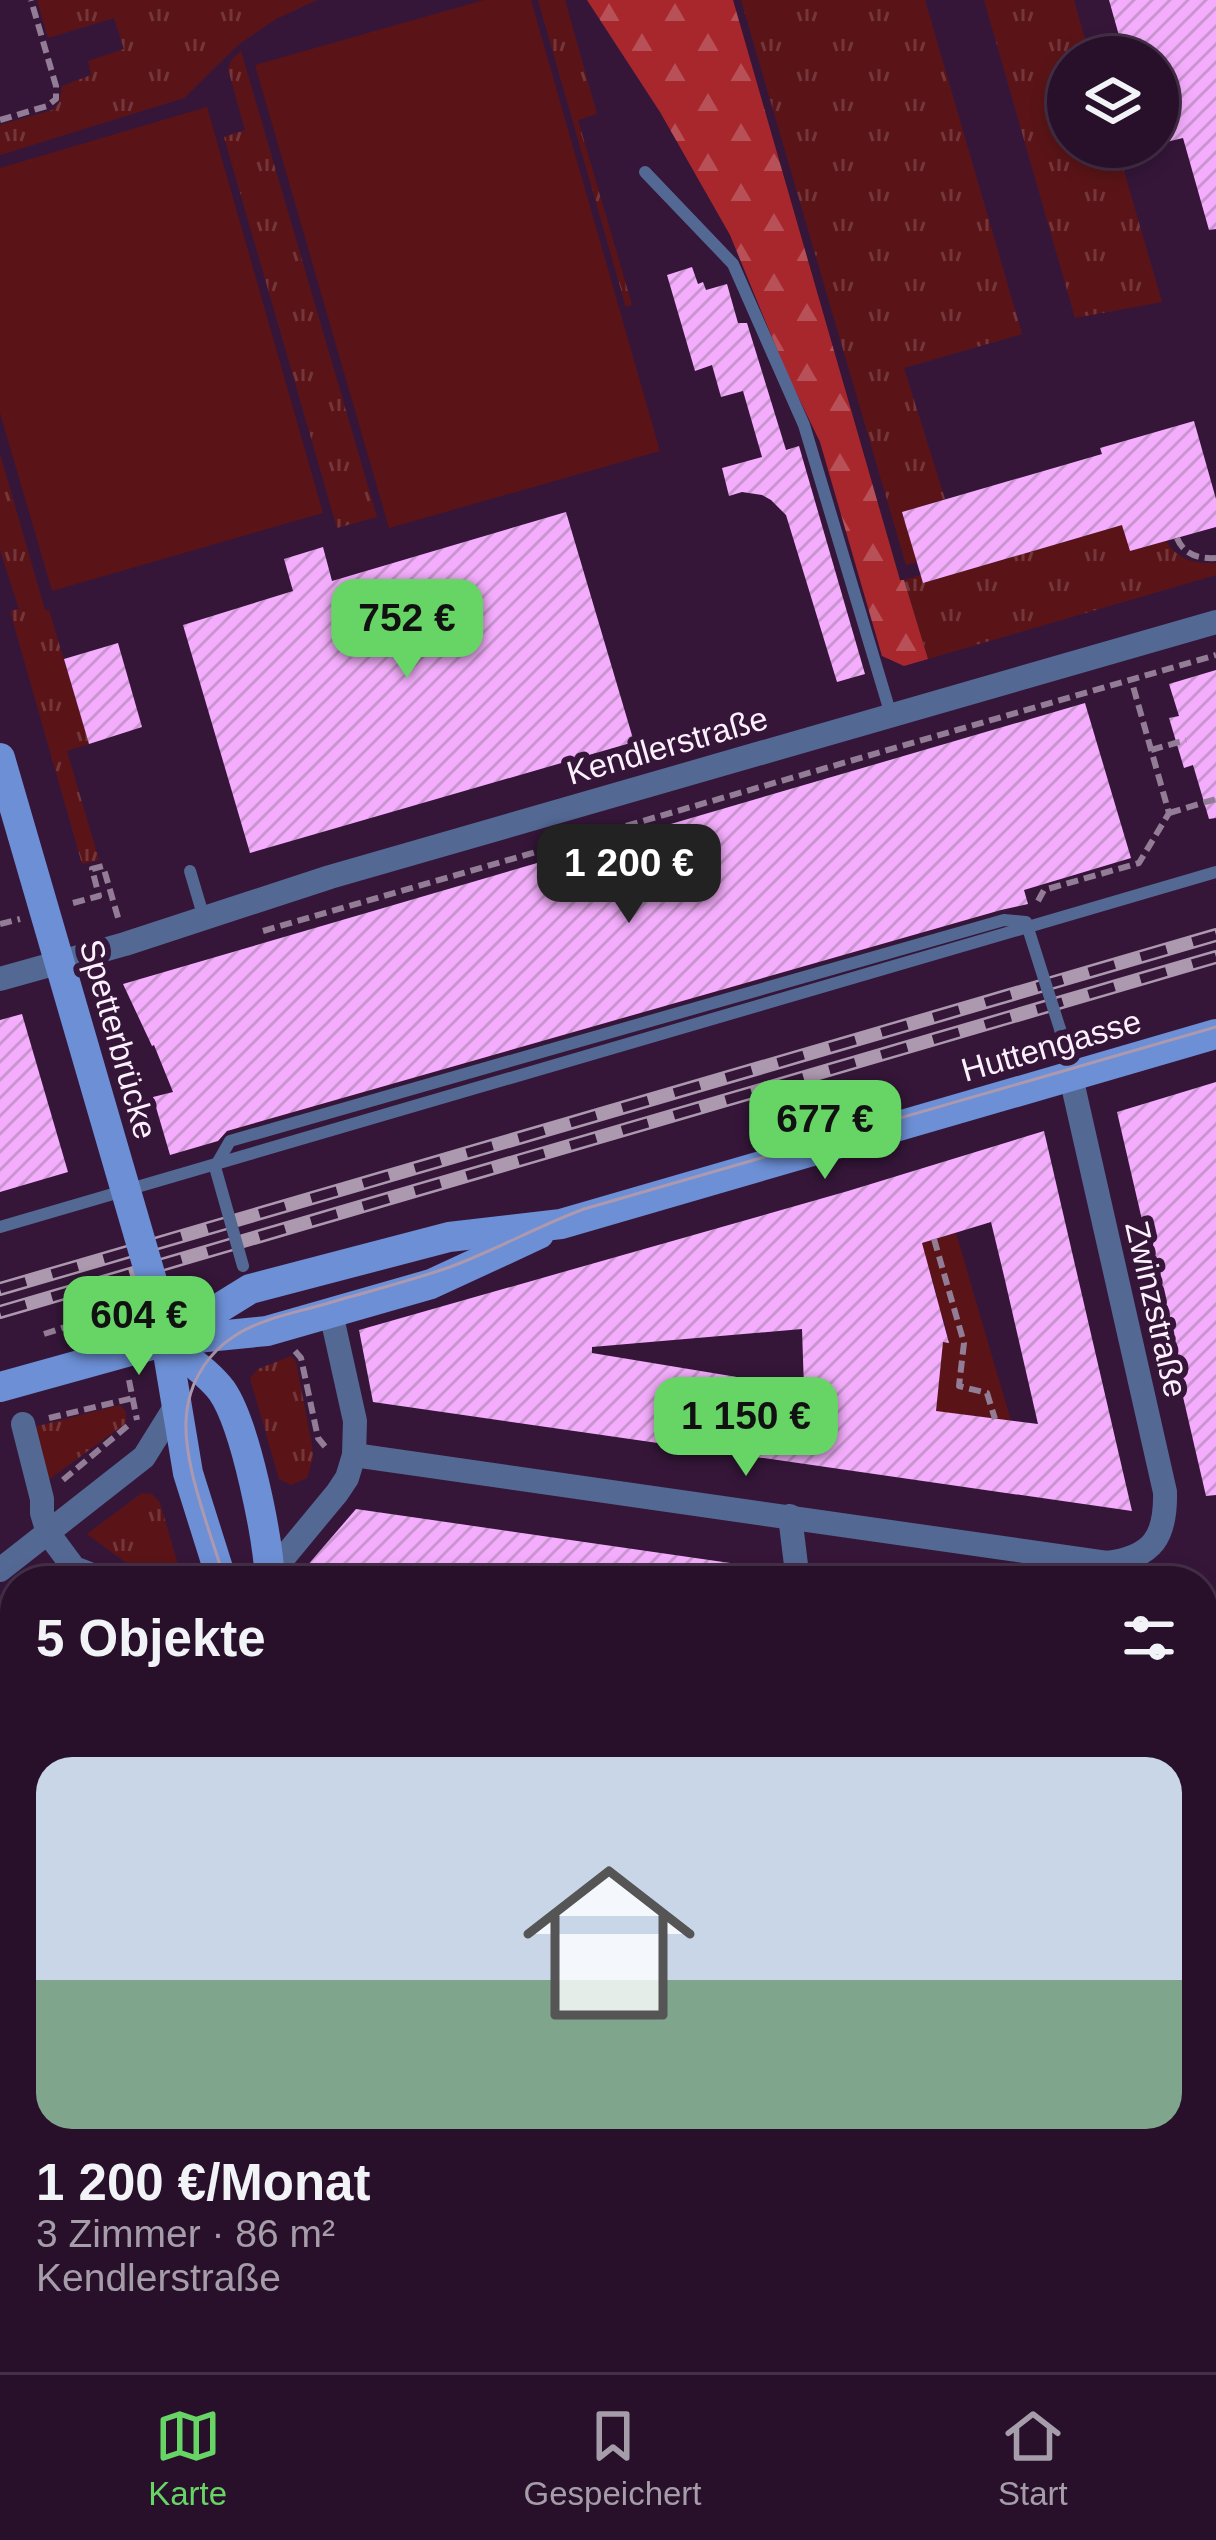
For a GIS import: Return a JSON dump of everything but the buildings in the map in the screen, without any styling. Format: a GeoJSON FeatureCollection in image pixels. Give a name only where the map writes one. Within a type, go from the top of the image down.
{"type":"FeatureCollection","features":[{"type":"Feature","properties":{"kind":"street","name":"Kendlerstraße"},"geometry":{"type":"LineString","coordinates":[[0,979],[330,878],[1216,622]]}},
{"type":"Feature","properties":{"kind":"street","name":"Spetterbrücke"},"geometry":{"type":"LineString","coordinates":[[0,758],[155,1292],[188,1473],[217,1566]]}},
{"type":"Feature","properties":{"kind":"street","name":"Huttengasse"},"geometry":{"type":"LineString","coordinates":[[0,1387],[166,1341],[267,1331],[331,1313],[444,1279],[561,1224],[1216,1034]]}},
{"type":"Feature","properties":{"kind":"street","name":"Zwinzstraße"},"geometry":{"type":"LineString","coordinates":[[790,1516],[1107,1563],[1145,1552],[1157,1539],[1165,1518],[1165,1492],[1071,1077]]}},
{"type":"Feature","properties":{"kind":"street","name":"Huttengasse"},"geometry":{"type":"LineString","coordinates":[[166,1341],[247,1278],[449,1237],[561,1224]]}},
{"type":"Feature","properties":{"kind":"street"},"geometry":{"type":"LineString","coordinates":[[279,1566],[337,1493],[354,1455],[355,1421],[331,1313]]}},
{"type":"Feature","properties":{"kind":"street"},"geometry":{"type":"LineString","coordinates":[[166,1341],[224,1395],[234,1416],[256,1492],[268,1566]]}},
{"type":"Feature","properties":{"kind":"street"},"geometry":{"type":"LineString","coordinates":[[5,1566],[144,1457],[176,1404]]}},
{"type":"Feature","properties":{"kind":"street"},"geometry":{"type":"LineString","coordinates":[[22,1424],[48,1533],[73,1566]]}},
{"type":"Feature","properties":{"kind":"street"},"geometry":{"type":"LineString","coordinates":[[354,1455],[790,1516],[796,1566]]}},
{"type":"Feature","properties":{"kind":"lane"},"geometry":{"type":"LineString","coordinates":[[645,172],[733,264],[804,425],[891,715]]}},
{"type":"Feature","properties":{"kind":"lane"},"geometry":{"type":"LineString","coordinates":[[190,871],[204,918]]}},
{"type":"Feature","properties":{"kind":"lane"},"geometry":{"type":"LineString","coordinates":[[0,1227],[1216,872]]}},
{"type":"Feature","properties":{"kind":"lane"},"geometry":{"type":"LineString","coordinates":[[247,1278],[214,1167],[230,1141],[1004,920],[1026,922],[1071,1077]]}},
{"type":"Feature","properties":{"kind":"path"},"geometry":{"type":"LineString","coordinates":[[0,120],[56,99],[31,0]]}},
{"type":"Feature","properties":{"kind":"path"},"geometry":{"type":"LineString","coordinates":[[1177,538],[1193,556],[1216,558]]}},
{"type":"Feature","properties":{"kind":"path"},"geometry":{"type":"LineString","coordinates":[[258,933],[1216,655]]}},
{"type":"Feature","properties":{"kind":"path"},"geometry":{"type":"LineString","coordinates":[[1130,680],[1169,812]]}},
{"type":"Feature","properties":{"kind":"path"},"geometry":{"type":"LineString","coordinates":[[1151,750],[1186,740]]}},
{"type":"Feature","properties":{"kind":"path"},"geometry":{"type":"LineString","coordinates":[[1026,922],[1044,890],[1139,862],[1169,812],[1216,799]]}},
{"type":"Feature","properties":{"kind":"path"},"geometry":{"type":"LineString","coordinates":[[99,896],[92,869],[103,866],[111,892]]}},
{"type":"Feature","properties":{"kind":"path"},"geometry":{"type":"LineString","coordinates":[[934,1239],[964,1342],[958,1386],[987,1393],[994,1419]]}},
{"type":"Feature","properties":{"kind":"path"},"geometry":{"type":"LineString","coordinates":[[44,1334],[112,1312]]}},
{"type":"Feature","properties":{"kind":"path"},"geometry":{"type":"LineString","coordinates":[[289,1351],[301,1358],[320,1444],[354,1455]]}},
{"type":"Feature","properties":{"kind":"path"},"geometry":{"type":"LineString","coordinates":[[22,1424],[133,1398]]}},
{"type":"Feature","properties":{"kind":"path"},"geometry":{"type":"LineString","coordinates":[[42,1498],[150,1408],[176,1404]]}},
{"type":"Feature","properties":{"kind":"green space"},"geometry":{"type":"Polygon","coordinates":[[[37,0],[317,0],[276,19],[238,45],[184,98],[0,155],[0,125],[52,110],[59,103],[62,86],[91,75],[88,61],[124,49],[114,18],[48,38],[37,0]]]}},
{"type":"Feature","properties":{"kind":"green space"},"geometry":{"type":"Polygon","coordinates":[[[484,0],[531,0],[660,451],[389,528],[255,65],[484,0]]]}},
{"type":"Feature","properties":{"kind":"green space"},"geometry":{"type":"Polygon","coordinates":[[[538,0],[565,0],[597,114],[578,120],[632,305],[626,307],[538,0]]]}},
{"type":"Feature","properties":{"kind":"green space"},"geometry":{"type":"Polygon","coordinates":[[[587,0],[733,0],[900,580],[904,580],[928,659],[904,666],[882,656],[820,442],[730,235],[660,112],[587,0]]]}},
{"type":"Feature","properties":{"kind":"green space"},"geometry":{"type":"Polygon","coordinates":[[[741,0],[925,0],[1022,334],[904,368],[945,499],[903,512],[917,562],[906,565],[741,0]]]}},
{"type":"Feature","properties":{"kind":"green space"},"geometry":{"type":"Polygon","coordinates":[[[984,0],[1074,0],[1084,36],[1047,36],[1047,168],[1123,168],[1162,302],[1075,318],[984,0]]]}},
{"type":"Feature","properties":{"kind":"green space"},"geometry":{"type":"Polygon","coordinates":[[[241,51],[377,517],[337,528],[224,137],[245,130],[228,69],[241,51]]]}},
{"type":"Feature","properties":{"kind":"green space"},"geometry":{"type":"Polygon","coordinates":[[[207,107],[323,513],[52,591],[0,413],[0,168],[207,107]]]}},
{"type":"Feature","properties":{"kind":"green space"},"geometry":{"type":"Polygon","coordinates":[[[0,454],[89,744],[67,751],[99,860],[82,864],[10,611],[19,609],[0,550],[0,454]]]}},
{"type":"Feature","properties":{"kind":"green space"},"geometry":{"type":"Polygon","coordinates":[[[1122,525],[1130,551],[1166,541],[1187,560],[1216,563],[1216,575],[928,659],[904,580],[921,575],[923,583],[1122,525]]]}},
{"type":"Feature","properties":{"kind":"green space"},"geometry":{"type":"Polygon","coordinates":[[[956,1233],[1011,1421],[876,1404],[917,1340],[949,1342],[943,1317],[910,1304],[937,1296],[930,1272],[892,1252],[956,1233]]]}},
{"type":"Feature","properties":{"kind":"green space"},"geometry":{"type":"Polygon","coordinates":[[[291,1356],[296,1362],[313,1458],[307,1478],[291,1485],[279,1479],[250,1378],[258,1369],[291,1356]]]}},
{"type":"Feature","properties":{"kind":"green space"},"geometry":{"type":"Polygon","coordinates":[[[120,1405],[126,1423],[47,1481],[30,1428],[120,1405]]]}},
{"type":"Feature","properties":{"kind":"green space"},"geometry":{"type":"Polygon","coordinates":[[[142,1493],[152,1494],[160,1503],[178,1566],[131,1566],[87,1534],[142,1493]]]}},
{"type":"Feature","properties":{"kind":"tram line"},"geometry":{"type":"LineString","coordinates":[[220,1566],[191,1469],[186,1424],[190,1394],[204,1366],[243,1331],[450,1267],[584,1209],[1216,1027]]}},
{"type":"Feature","properties":{"kind":"railway"},"geometry":{"type":"LineString","coordinates":[[0,1289],[1216,935]]}},
{"type":"Feature","properties":{"kind":"railway"},"geometry":{"type":"LineString","coordinates":[[0,1312],[1216,957]]}}]}
